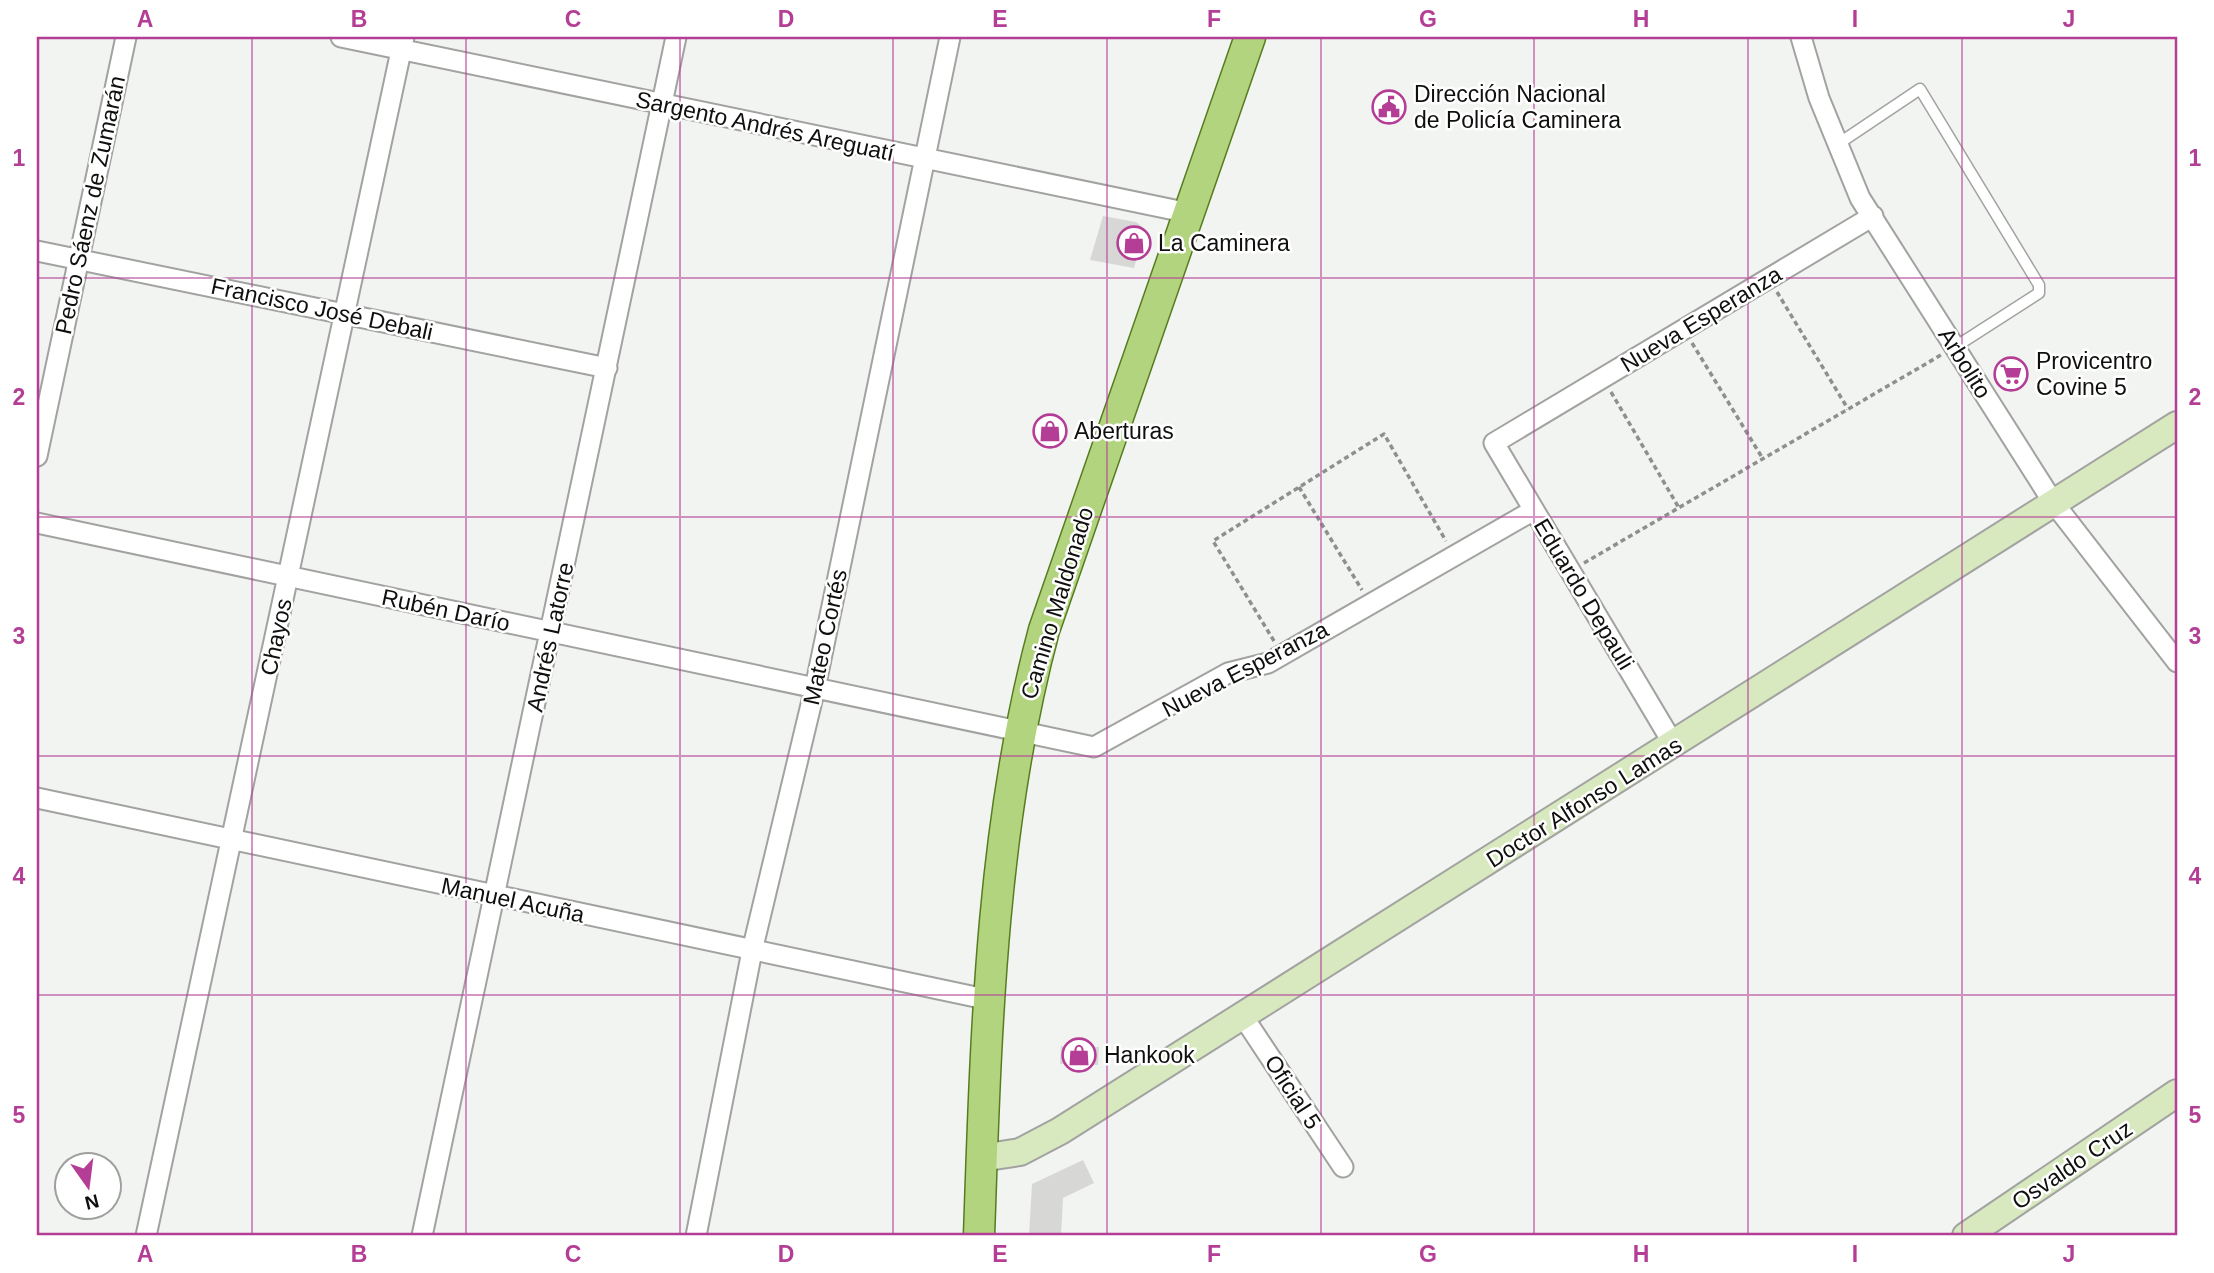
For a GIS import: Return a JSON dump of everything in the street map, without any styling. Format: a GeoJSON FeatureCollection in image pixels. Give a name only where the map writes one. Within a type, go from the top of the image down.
{"type":"FeatureCollection","features":[{"type":"Feature","properties":{"kind":"main road","name":"Camino Maldonado"},"geometry":{"type":"LineString","coordinates":[[979,1236],[989,999],[999,870],[1020,730],[1044,630],[1250,37]]}},
{"type":"Feature","properties":{"kind":"street","name":"Pedro Sáenz de Zumarán"},"geometry":{"type":"LineString","coordinates":[[37,456],[125,37]]}},
{"type":"Feature","properties":{"kind":"street","name":"Sargento Andrés Areguatí"},"geometry":{"type":"LineString","coordinates":[[341,37],[402,43],[663,104],[1189,214]]}},
{"type":"Feature","properties":{"kind":"street","name":"Andrés Latorre"},"geometry":{"type":"LineString","coordinates":[[422,1236],[676,37]]}},
{"type":"Feature","properties":{"kind":"street","name":"Mateo Cortés"},"geometry":{"type":"LineString","coordinates":[[696,1236],[752,951],[815,688],[950,37]]}},
{"type":"Feature","properties":{"kind":"street","name":"Arbolito"},"geometry":{"type":"LineString","coordinates":[[1801,37],[1819,98],[1860,198],[2053,502],[2177,662]]}},
{"type":"Feature","properties":{"kind":"street","name":"Chayos"},"geometry":{"type":"LineString","coordinates":[[146,1236],[402,43]]}},
{"type":"Feature","properties":{"kind":"street","name":"Nueva Esperanza"},"geometry":{"type":"LineString","coordinates":[[1494,443],[1873,216]]}},
{"type":"Feature","properties":{"kind":"street","name":"Francisco José Debali"},"geometry":{"type":"LineString","coordinates":[[37,251],[607,368]]}},
{"type":"Feature","properties":{"kind":"street","name":"Doctor Alfonso Lamas"},"geometry":{"type":"LineString","coordinates":[[981,1158],[1020,1152],[1060,1131],[1244,1018],[2177,425]]}},
{"type":"Feature","properties":{"kind":"street","name":"Eduardo Depauli"},"geometry":{"type":"LineString","coordinates":[[1494,443],[1674,745]]}},
{"type":"Feature","properties":{"kind":"street","name":"Nueva Esperanza"},"geometry":{"type":"LineString","coordinates":[[1020,730],[1085,747],[1101,745],[1228,673],[1268,663],[1534,510]]}},
{"type":"Feature","properties":{"kind":"street","name":"Rubén Darío"},"geometry":{"type":"LineString","coordinates":[[37,523],[1020,730]]}},
{"type":"Feature","properties":{"kind":"street","name":"Manuel Acuña"},"geometry":{"type":"LineString","coordinates":[[37,798],[495,897],[989,999]]}},
{"type":"Feature","properties":{"kind":"street","name":"Oficial 5"},"geometry":{"type":"LineString","coordinates":[[1244,1018],[1343,1167]]}},
{"type":"Feature","properties":{"kind":"street","name":"Osvaldo Cruz"},"geometry":{"type":"LineString","coordinates":[[1966,1236],[2177,1093]]}},
{"type":"Feature","properties":{"kind":"lane"},"geometry":{"type":"LineString","coordinates":[[1838,144],[1920,89],[2039,285],[2039,293],[1955,347]]}},
{"type":"Feature","properties":{"kind":"path"},"geometry":{"type":"LineString","coordinates":[[1768,279],[1848,409]]}},
{"type":"Feature","properties":{"kind":"path"},"geometry":{"type":"LineString","coordinates":[[1684,329],[1763,459]]}},
{"type":"Feature","properties":{"kind":"path"},"geometry":{"type":"LineString","coordinates":[[1570,571],[1955,347]]}},
{"type":"Feature","properties":{"kind":"path"},"geometry":{"type":"LineString","coordinates":[[1602,378],[1679,508]]}},
{"type":"Feature","properties":{"kind":"path"},"geometry":{"type":"LineString","coordinates":[[1282,654],[1213,541],[1384,434],[1454,555]]}},
{"type":"Feature","properties":{"kind":"path"},"geometry":{"type":"LineString","coordinates":[[1299,487],[1370,604]]}},
{"type":"Feature","properties":{"kind":"building"},"geometry":{"type":"Polygon","coordinates":[[[1103,216],[1136,222],[1145,229],[1134,268],[1090,260],[1103,216]]]}},
{"type":"Feature","properties":{"kind":"building","name":"Aberturas"},"geometry":{"type":"Polygon","coordinates":[[[1039,418],[1066,428],[1061,444],[1033,435],[1039,418]]]}},
{"type":"Feature","properties":{"kind":"building","name":"Hankook"},"geometry":{"type":"Polygon","coordinates":[[[1061,1046],[1099,1047],[1098,1065],[1060,1064],[1061,1046]]]}},
{"type":"Feature","properties":{"kind":"building"},"geometry":{"type":"Polygon","coordinates":[[[1083,1160],[1094,1183],[1063,1198],[1061,1236],[1029,1236],[1032,1184],[1083,1160]]]}},
{"type":"Feature","properties":{"kind":"place","name":"Dirección Nacional de Policía Caminera"},"geometry":{"type":"Point","coordinates":[1389,107]}},
{"type":"Feature","properties":{"kind":"place","name":"La Caminera"},"geometry":{"type":"Point","coordinates":[1134,243]}},
{"type":"Feature","properties":{"kind":"place","name":"Provicentro Covine 5"},"geometry":{"type":"Point","coordinates":[2011,374]}},
{"type":"Feature","properties":{"kind":"place","name":"Aberturas"},"geometry":{"type":"Point","coordinates":[1050,431]}},
{"type":"Feature","properties":{"kind":"place","name":"Hankook"},"geometry":{"type":"Point","coordinates":[1079,1055]}}]}
